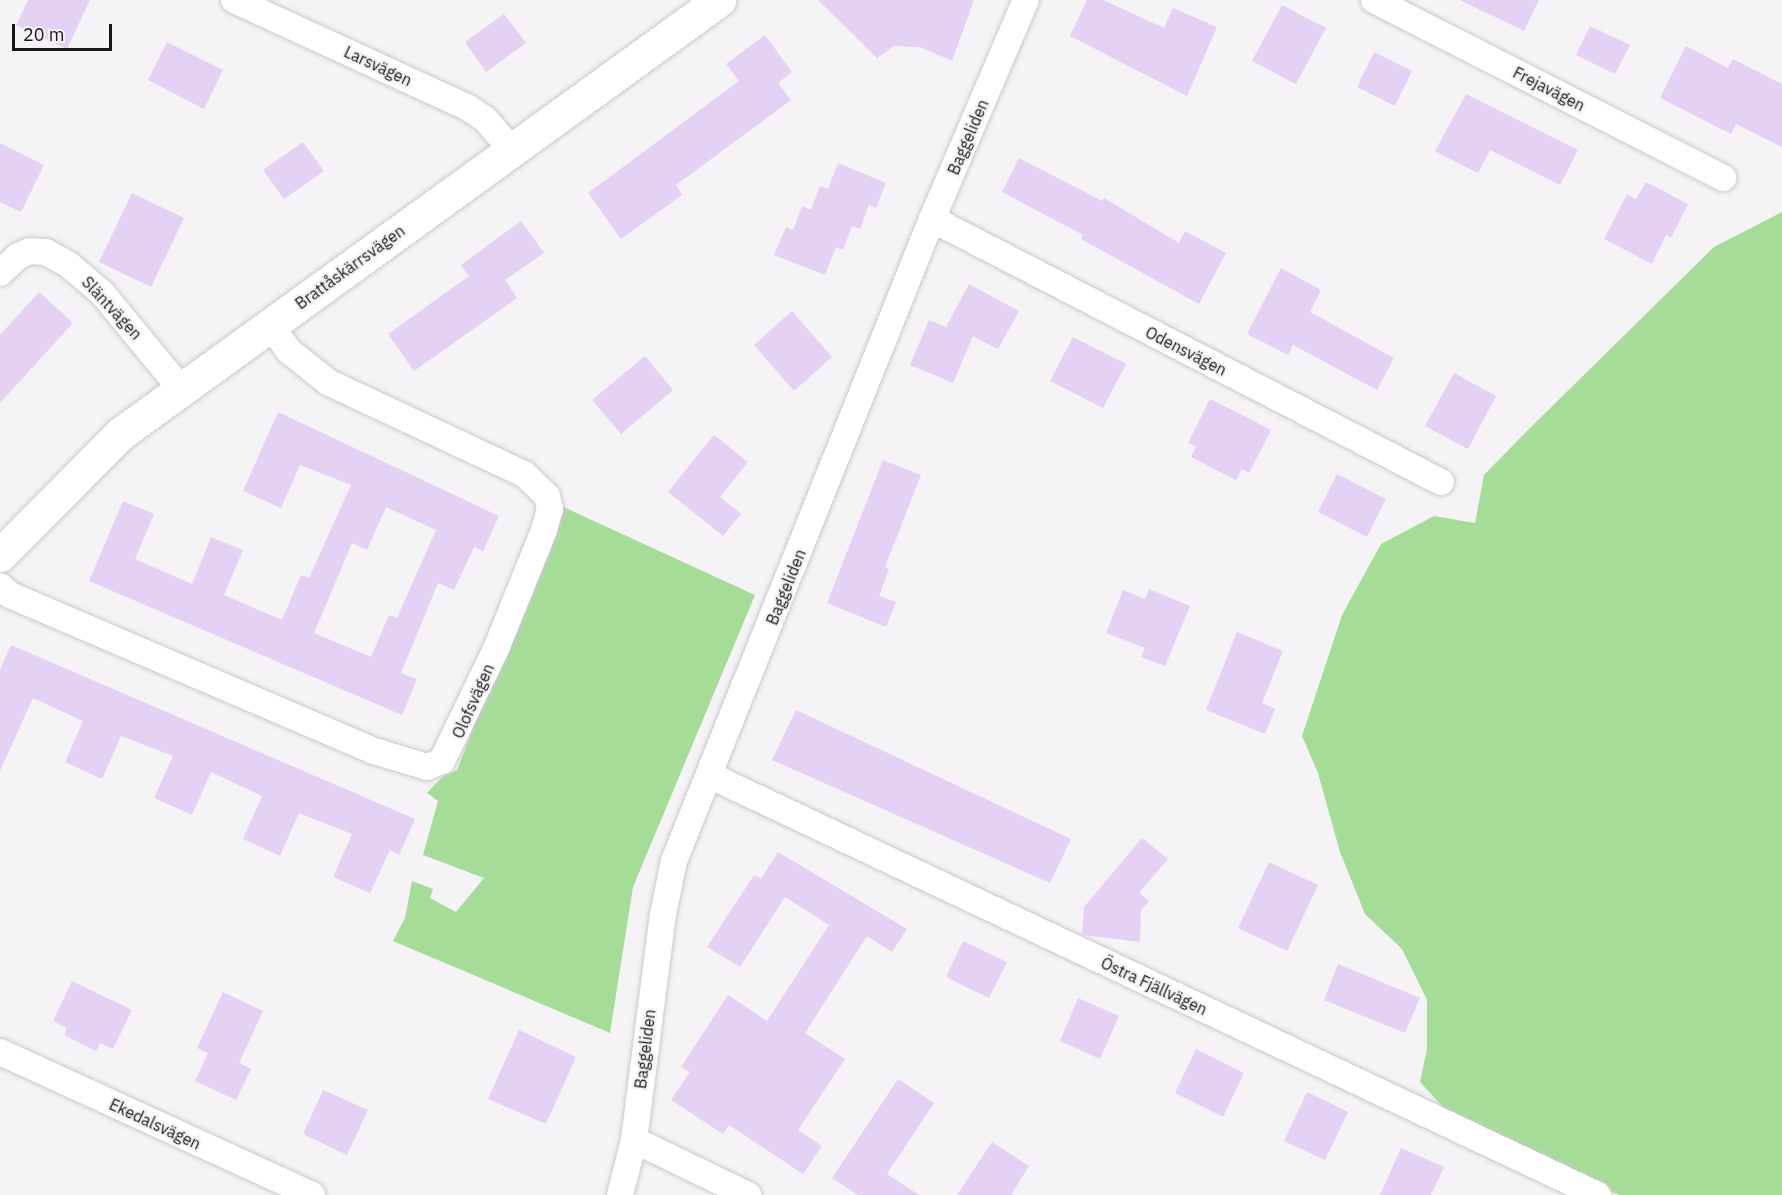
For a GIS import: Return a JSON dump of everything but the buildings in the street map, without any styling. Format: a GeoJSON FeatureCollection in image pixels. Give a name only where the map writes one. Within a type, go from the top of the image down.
{"type":"FeatureCollection","features":[{"type":"Feature","properties":{"kind":"street","name":"Larsvägen"},"geometry":{"type":"LineString","coordinates":[[234,0],[467,107],[485,119],[511,149]]}},
{"type":"Feature","properties":{"kind":"street","name":"Brattåskärrsvägen"},"geometry":{"type":"LineString","coordinates":[[0,555],[91,459],[180,388],[271,326],[511,149],[719,0]]}},
{"type":"Feature","properties":{"kind":"street","name":"Baggeliden"},"geometry":{"type":"LineString","coordinates":[[620,1195],[634,1140],[663,915],[674,861],[711,776],[932,219],[1026,0]]}},
{"type":"Feature","properties":{"kind":"street","name":"Frejavägen"},"geometry":{"type":"LineString","coordinates":[[1374,0],[1723,178]]}},
{"type":"Feature","properties":{"kind":"street","name":"Odensvägen"},"geometry":{"type":"LineString","coordinates":[[932,219],[1441,482]]}},
{"type":"Feature","properties":{"kind":"street","name":"Släntvägen"},"geometry":{"type":"LineString","coordinates":[[0,273],[18,256],[30,251],[46,252],[69,265],[102,293],[180,388]]}},
{"type":"Feature","properties":{"kind":"street","name":"Olofsvägen"},"geometry":{"type":"LineString","coordinates":[[0,586],[10,595],[374,751],[427,767],[442,761],[496,649],[544,530],[550,509],[547,496],[524,474],[328,382],[290,351],[271,326]]}},
{"type":"Feature","properties":{"kind":"street","name":"Östra Fjällvägen"},"geometry":{"type":"LineString","coordinates":[[711,776],[1598,1195]]}},
{"type":"Feature","properties":{"kind":"street","name":"Ekedalsvägen"},"geometry":{"type":"LineString","coordinates":[[0,1052],[312,1195]]}},
{"type":"Feature","properties":{"kind":"street"},"geometry":{"type":"LineString","coordinates":[[634,1140],[748,1195]]}},
{"type":"Feature","properties":{"kind":"green space"},"geometry":{"type":"Polygon","coordinates":[[[1782,212],[1782,1195],[1619,1195],[1454,1119],[1420,1082],[1427,1049],[1427,1000],[1402,949],[1365,914],[1340,852],[1318,773],[1302,736],[1342,615],[1381,544],[1434,516],[1475,523],[1484,475],[1527,431],[1714,247],[1782,212]]]}},
{"type":"Feature","properties":{"kind":"green space"},"geometry":{"type":"Polygon","coordinates":[[[559,505],[755,595],[633,887],[610,1033],[393,941],[405,918],[412,881],[433,889],[430,898],[456,912],[484,878],[423,855],[438,801],[427,793],[442,777],[457,770],[559,505]]]}}]}
